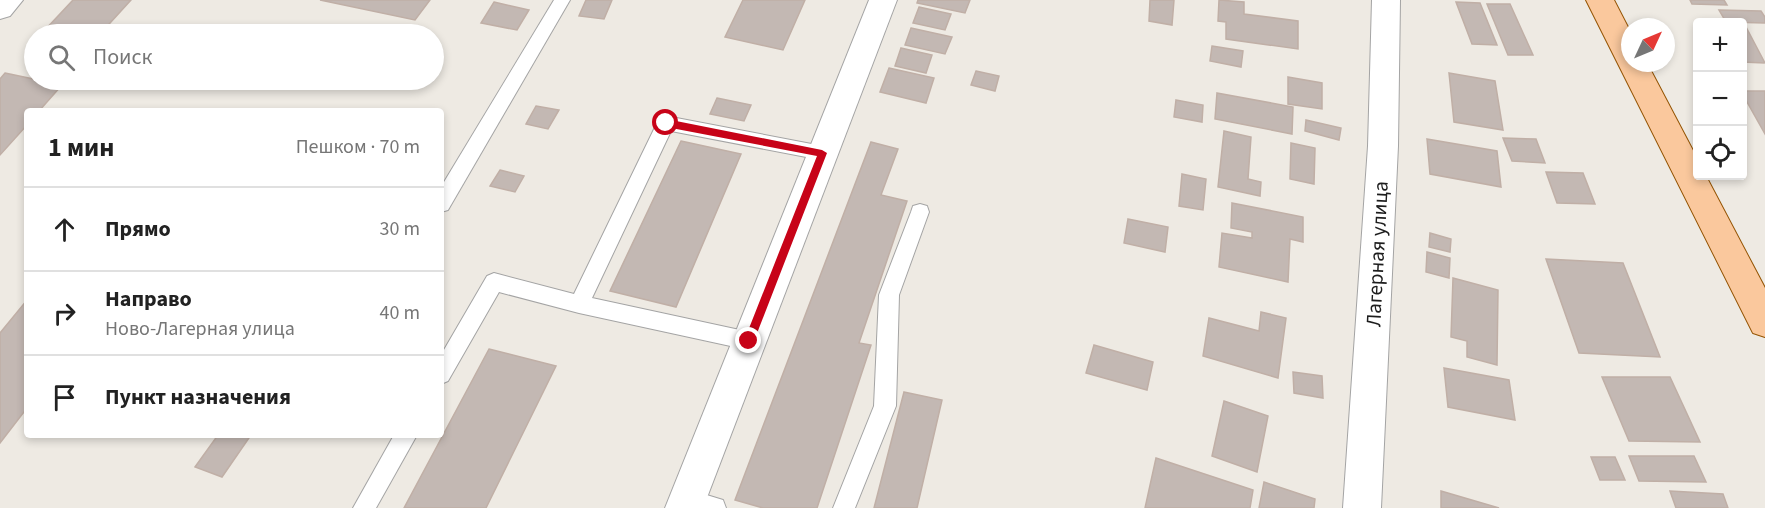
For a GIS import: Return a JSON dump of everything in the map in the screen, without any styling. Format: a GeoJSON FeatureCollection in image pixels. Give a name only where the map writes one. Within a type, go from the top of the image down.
{"type":"FeatureCollection","features":[{"type":"Feature","properties":{"kind":"main road"},"geometry":{"type":"LineString","coordinates":[[1600,0],[1621,41]]}},
{"type":"Feature","properties":{"kind":"main road"},"geometry":{"type":"LineString","coordinates":[[1637,72],[1765,322]]}},
{"type":"Feature","properties":{"kind":"street"},"geometry":{"type":"LineString","coordinates":[[0,9],[9,0]]}},
{"type":"Feature","properties":{"kind":"street"},"geometry":{"type":"LineString","coordinates":[[695,505],[749,341],[883,0]]}},
{"type":"Feature","properties":{"kind":"street","name":"Лагерная улица"},"geometry":{"type":"LineString","coordinates":[[1362,508],[1383,146],[1386,0]]}},
{"type":"Feature","properties":{"kind":"lane"},"geometry":{"type":"LineString","coordinates":[[444,199],[562,0]]}},
{"type":"Feature","properties":{"kind":"lane"},"geometry":{"type":"LineString","coordinates":[[579,304],[666,123],[822,153]]}},
{"type":"Feature","properties":{"kind":"lane"},"geometry":{"type":"LineString","coordinates":[[844,508],[885,406],[889,295],[920,212]]}},
{"type":"Feature","properties":{"kind":"lane"},"geometry":{"type":"LineString","coordinates":[[444,369],[494,282],[579,304],[749,341]]}},
{"type":"Feature","properties":{"kind":"lane"},"geometry":{"type":"LineString","coordinates":[[364,508],[404,438]]}},
{"type":"Feature","properties":{"kind":"building"},"geometry":{"type":"Polygon","coordinates":[[[73,0],[131,0],[109,24],[50,24],[73,0]]]}},
{"type":"Feature","properties":{"kind":"building"},"geometry":{"type":"Polygon","coordinates":[[[320,0],[430,0],[415,20],[320,0]]]}},
{"type":"Feature","properties":{"kind":"building"},"geometry":{"type":"Polygon","coordinates":[[[586,0],[612,0],[604,19],[579,16],[586,0]]]}},
{"type":"Feature","properties":{"kind":"building"},"geometry":{"type":"Polygon","coordinates":[[[743,0],[805,0],[783,50],[725,37],[743,0]]]}},
{"type":"Feature","properties":{"kind":"building"},"geometry":{"type":"Polygon","coordinates":[[[918,0],[970,0],[965,13],[917,3],[918,0]]]}},
{"type":"Feature","properties":{"kind":"building"},"geometry":{"type":"Polygon","coordinates":[[[1150,0],[1174,0],[1172,25],[1149,21],[1150,0]]]}},
{"type":"Feature","properties":{"kind":"building"},"geometry":{"type":"Polygon","coordinates":[[[1219,0],[1244,2],[1244,14],[1298,21],[1298,49],[1226,39],[1226,22],[1218,21],[1219,0]]]}},
{"type":"Feature","properties":{"kind":"building"},"geometry":{"type":"Polygon","coordinates":[[[1690,0],[1724,0],[1727,5],[1692,4],[1690,0]]]}},
{"type":"Feature","properties":{"kind":"building"},"geometry":{"type":"Polygon","coordinates":[[[494,2],[529,10],[517,30],[481,23],[494,2]]]}},
{"type":"Feature","properties":{"kind":"building"},"geometry":{"type":"Polygon","coordinates":[[[1456,2],[1480,3],[1497,45],[1472,44],[1456,2]]]}},
{"type":"Feature","properties":{"kind":"building"},"geometry":{"type":"Polygon","coordinates":[[[1487,4],[1510,4],[1533,55],[1508,55],[1487,4]]]}},
{"type":"Feature","properties":{"kind":"building"},"geometry":{"type":"Polygon","coordinates":[[[919,7],[951,14],[945,30],[913,23],[919,7]]]}},
{"type":"Feature","properties":{"kind":"building"},"geometry":{"type":"Polygon","coordinates":[[[1719,10],[1761,11],[1765,17],[1765,23],[1747,23],[1747,18],[1724,18],[1719,10]]]}},
{"type":"Feature","properties":{"kind":"building"},"geometry":{"type":"Polygon","coordinates":[[[911,28],[952,37],[945,54],[905,45],[911,28]]]}},
{"type":"Feature","properties":{"kind":"building"},"geometry":{"type":"Polygon","coordinates":[[[1747,29],[1765,63],[1747,62],[1747,29]]]}},
{"type":"Feature","properties":{"kind":"building"},"geometry":{"type":"Polygon","coordinates":[[[1212,46],[1243,51],[1241,67],[1210,61],[1212,46]]]}},
{"type":"Feature","properties":{"kind":"building"},"geometry":{"type":"Polygon","coordinates":[[[901,48],[932,55],[926,73],[895,66],[901,48]]]}},
{"type":"Feature","properties":{"kind":"building"},"geometry":{"type":"Polygon","coordinates":[[[889,68],[934,78],[926,103],[880,92],[889,68]]]}},
{"type":"Feature","properties":{"kind":"building"},"geometry":{"type":"Polygon","coordinates":[[[976,71],[999,76],[995,91],[971,85],[976,71]]]}},
{"type":"Feature","properties":{"kind":"building"},"geometry":{"type":"Polygon","coordinates":[[[5,73],[24,77],[24,90],[58,90],[42,108],[24,108],[24,128],[0,155],[0,79],[5,73]]]}},
{"type":"Feature","properties":{"kind":"building"},"geometry":{"type":"Polygon","coordinates":[[[1449,73],[1495,81],[1503,130],[1454,122],[1449,73]]]}},
{"type":"Feature","properties":{"kind":"building"},"geometry":{"type":"Polygon","coordinates":[[[1288,77],[1322,83],[1322,109],[1288,104],[1288,77]]]}},
{"type":"Feature","properties":{"kind":"building"},"geometry":{"type":"Polygon","coordinates":[[[1747,91],[1765,91],[1765,134],[1747,102],[1747,91]]]}},
{"type":"Feature","properties":{"kind":"building"},"geometry":{"type":"Polygon","coordinates":[[[1217,93],[1293,107],[1292,134],[1215,119],[1217,93]]]}},
{"type":"Feature","properties":{"kind":"building"},"geometry":{"type":"Polygon","coordinates":[[[717,98],[751,105],[744,121],[710,114],[717,98]]]}},
{"type":"Feature","properties":{"kind":"building"},"geometry":{"type":"Polygon","coordinates":[[[1176,100],[1203,105],[1202,122],[1174,117],[1176,100]]]}},
{"type":"Feature","properties":{"kind":"building"},"geometry":{"type":"Polygon","coordinates":[[[536,106],[559,110],[548,129],[526,124],[536,106]]]}},
{"type":"Feature","properties":{"kind":"building"},"geometry":{"type":"Polygon","coordinates":[[[1306,120],[1341,128],[1339,140],[1305,131],[1306,120]]]}},
{"type":"Feature","properties":{"kind":"building"},"geometry":{"type":"Polygon","coordinates":[[[1224,131],[1251,137],[1248,179],[1261,182],[1260,196],[1218,187],[1224,131]]]}},
{"type":"Feature","properties":{"kind":"building"},"geometry":{"type":"Polygon","coordinates":[[[1503,138],[1536,139],[1545,163],[1512,161],[1503,138]]]}},
{"type":"Feature","properties":{"kind":"building"},"geometry":{"type":"Polygon","coordinates":[[[1427,139],[1497,151],[1501,187],[1430,174],[1427,139]]]}},
{"type":"Feature","properties":{"kind":"building"},"geometry":{"type":"Polygon","coordinates":[[[681,141],[741,154],[676,307],[610,291],[681,141]]]}},
{"type":"Feature","properties":{"kind":"building"},"geometry":{"type":"Polygon","coordinates":[[[871,142],[898,149],[881,195],[907,201],[859,343],[871,345],[817,508],[763,508],[735,500],[871,142]]]}},
{"type":"Feature","properties":{"kind":"building"},"geometry":{"type":"Polygon","coordinates":[[[1291,143],[1315,148],[1314,184],[1290,179],[1291,143]]]}},
{"type":"Feature","properties":{"kind":"building"},"geometry":{"type":"Polygon","coordinates":[[[500,170],[524,176],[515,192],[490,186],[500,170]]]}},
{"type":"Feature","properties":{"kind":"building"},"geometry":{"type":"Polygon","coordinates":[[[1546,172],[1583,173],[1595,204],[1557,203],[1546,172]]]}},
{"type":"Feature","properties":{"kind":"building"},"geometry":{"type":"Polygon","coordinates":[[[1182,174],[1206,179],[1203,210],[1179,206],[1182,174]]]}},
{"type":"Feature","properties":{"kind":"building"},"geometry":{"type":"Polygon","coordinates":[[[1232,203],[1303,217],[1303,242],[1290,239],[1288,282],[1219,267],[1222,233],[1252,238],[1252,232],[1231,228],[1232,203]]]}},
{"type":"Feature","properties":{"kind":"building"},"geometry":{"type":"Polygon","coordinates":[[[1128,219],[1168,227],[1165,252],[1124,243],[1128,219]]]}},
{"type":"Feature","properties":{"kind":"building"},"geometry":{"type":"Polygon","coordinates":[[[1430,233],[1451,239],[1450,252],[1429,247],[1430,233]]]}},
{"type":"Feature","properties":{"kind":"building"},"geometry":{"type":"Polygon","coordinates":[[[1427,252],[1450,258],[1449,278],[1426,272],[1427,252]]]}},
{"type":"Feature","properties":{"kind":"building"},"geometry":{"type":"Polygon","coordinates":[[[1546,259],[1623,263],[1660,357],[1579,353],[1546,259]]]}},
{"type":"Feature","properties":{"kind":"building"},"geometry":{"type":"Polygon","coordinates":[[[1453,278],[1498,290],[1497,365],[1467,357],[1467,341],[1451,337],[1453,278]]]}},
{"type":"Feature","properties":{"kind":"building"},"geometry":{"type":"Polygon","coordinates":[[[24,304],[24,412],[0,443],[0,333],[24,304]]]}},
{"type":"Feature","properties":{"kind":"building"},"geometry":{"type":"Polygon","coordinates":[[[1261,312],[1286,318],[1278,378],[1203,356],[1209,318],[1259,331],[1261,312]]]}},
{"type":"Feature","properties":{"kind":"building"},"geometry":{"type":"Polygon","coordinates":[[[1094,345],[1153,362],[1147,390],[1086,373],[1094,345]]]}},
{"type":"Feature","properties":{"kind":"building"},"geometry":{"type":"Polygon","coordinates":[[[489,349],[556,366],[486,508],[404,508],[441,438],[444,438],[444,433],[489,349]]]}},
{"type":"Feature","properties":{"kind":"building"},"geometry":{"type":"Polygon","coordinates":[[[1444,368],[1509,380],[1515,420],[1448,407],[1444,368]]]}},
{"type":"Feature","properties":{"kind":"building"},"geometry":{"type":"Polygon","coordinates":[[[1293,372],[1322,376],[1323,398],[1294,393],[1293,372]]]}},
{"type":"Feature","properties":{"kind":"building"},"geometry":{"type":"Polygon","coordinates":[[[1602,377],[1670,377],[1700,442],[1629,441],[1602,377]]]}},
{"type":"Feature","properties":{"kind":"building"},"geometry":{"type":"Polygon","coordinates":[[[904,392],[942,400],[917,508],[874,508],[904,392]]]}},
{"type":"Feature","properties":{"kind":"building"},"geometry":{"type":"Polygon","coordinates":[[[1224,401],[1268,416],[1257,472],[1212,456],[1224,401]]]}},
{"type":"Feature","properties":{"kind":"building"},"geometry":{"type":"Polygon","coordinates":[[[216,438],[249,438],[222,477],[195,467],[216,438]]]}},
{"type":"Feature","properties":{"kind":"building"},"geometry":{"type":"Polygon","coordinates":[[[1629,456],[1694,456],[1706,482],[1639,481],[1629,456]]]}},
{"type":"Feature","properties":{"kind":"building"},"geometry":{"type":"Polygon","coordinates":[[[1591,457],[1615,457],[1625,480],[1600,480],[1591,457]]]}},
{"type":"Feature","properties":{"kind":"building"},"geometry":{"type":"Polygon","coordinates":[[[1156,458],[1253,490],[1250,508],[1145,508],[1156,458]]]}},
{"type":"Feature","properties":{"kind":"building"},"geometry":{"type":"Polygon","coordinates":[[[1264,482],[1315,499],[1314,508],[1259,508],[1264,482]]]}},
{"type":"Feature","properties":{"kind":"building"},"geometry":{"type":"Polygon","coordinates":[[[1441,491],[1499,508],[1441,508],[1441,491]]]}},
{"type":"Feature","properties":{"kind":"building"},"geometry":{"type":"Polygon","coordinates":[[[1670,491],[1723,494],[1728,508],[1676,508],[1670,491]]]}},
{"type":"Feature","properties":{"kind":"route"},"geometry":{"type":"LineString","coordinates":[[666,123],[822,153],[749,341]]}}]}
